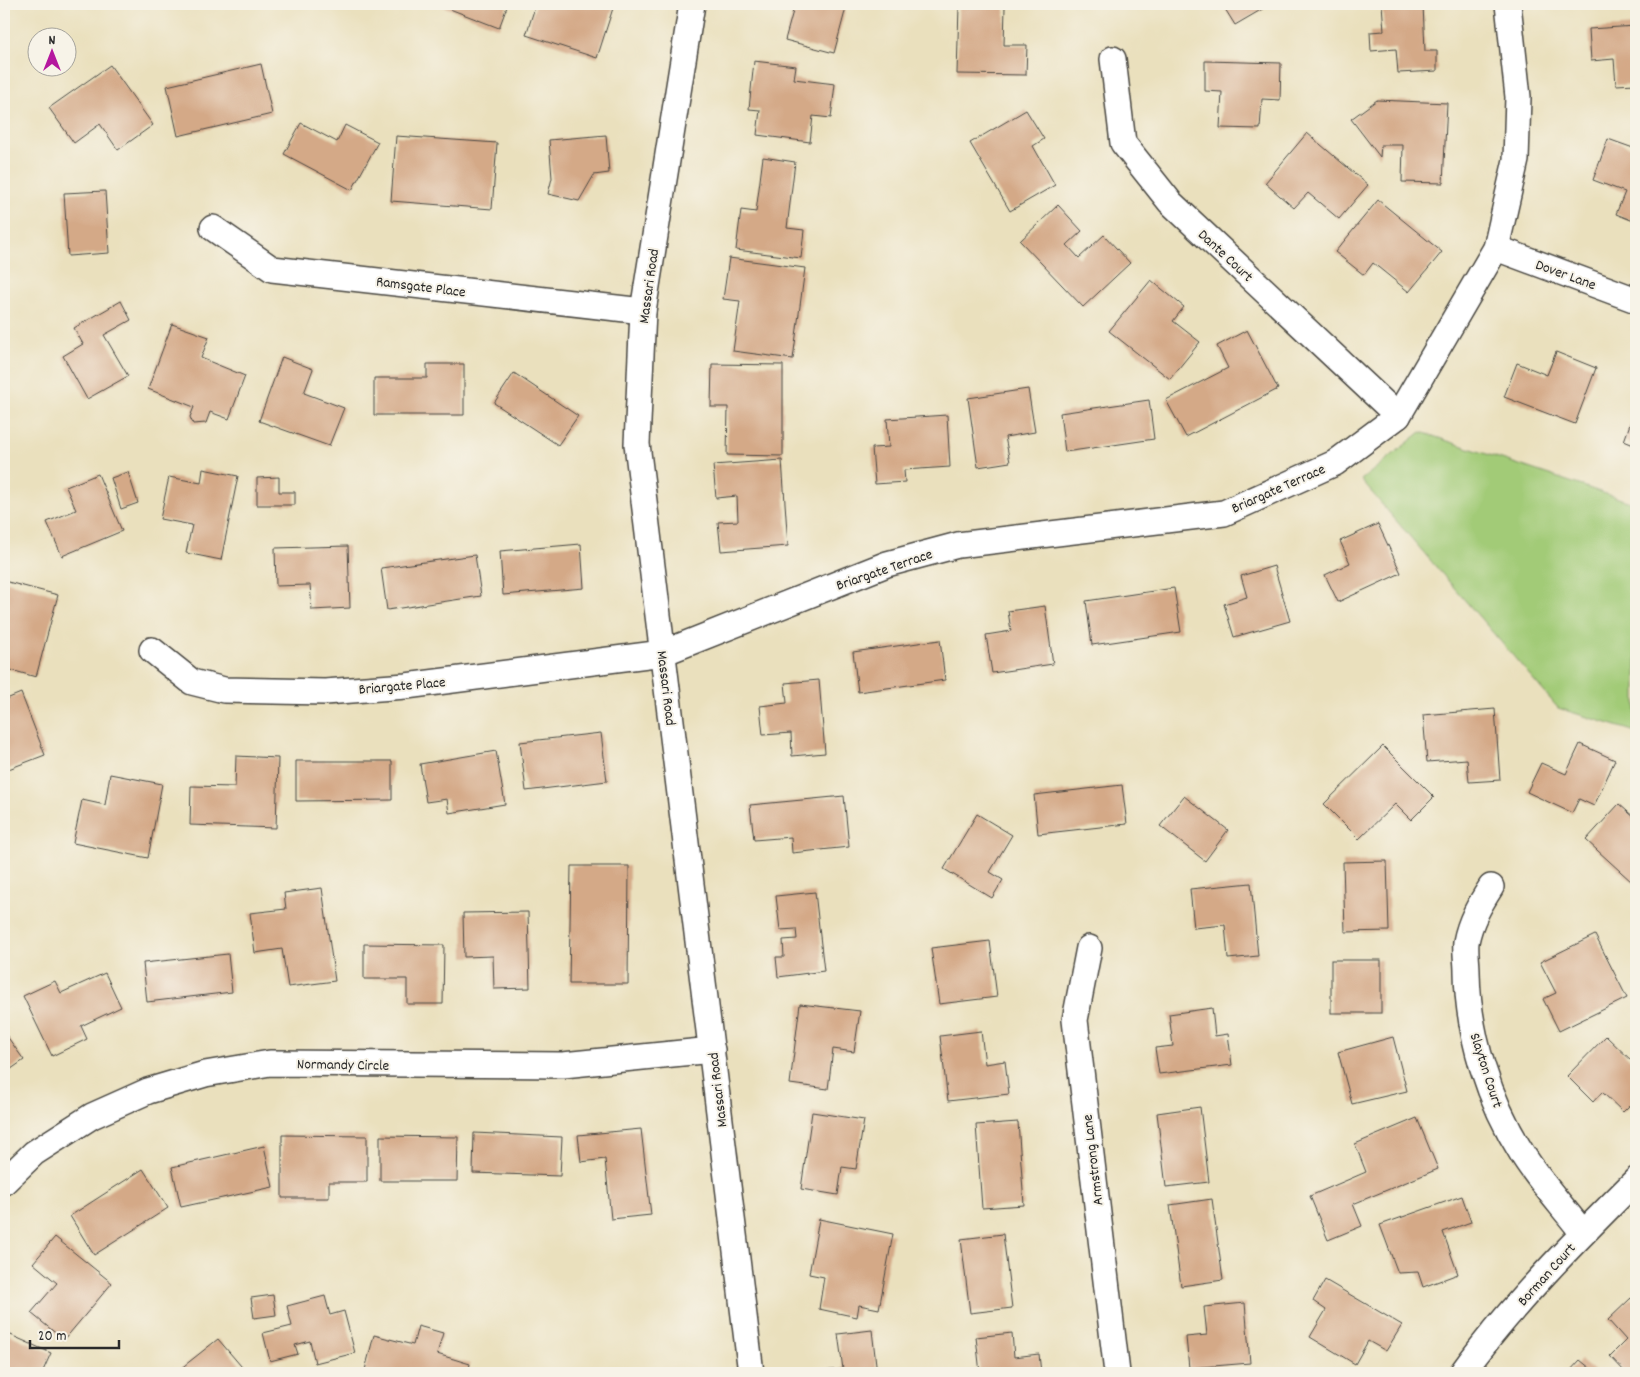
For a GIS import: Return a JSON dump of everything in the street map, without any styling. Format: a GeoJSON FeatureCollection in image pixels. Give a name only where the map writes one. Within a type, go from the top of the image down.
{"type":"FeatureCollection","features":[{"type":"Feature","properties":{"kind":"street","name":"Massari Road"},"geometry":{"type":"LineString","coordinates":[[692,4],[643,311],[637,444],[751,1373]]}},
{"type":"Feature","properties":{"kind":"street","name":"Briargate Terrace"},"geometry":{"type":"LineString","coordinates":[[663,653],[887,564],[958,545],[1224,513],[1335,463],[1398,416],[1496,248],[1516,160],[1518,97],[1508,4]]}},
{"type":"Feature","properties":{"kind":"street","name":"Dante Court"},"geometry":{"type":"LineString","coordinates":[[1113,60],[1123,143],[1170,202],[1398,416]]}},
{"type":"Feature","properties":{"kind":"street","name":"Ramsgate Place"},"geometry":{"type":"LineString","coordinates":[[213,228],[272,269],[643,311]]}},
{"type":"Feature","properties":{"kind":"street","name":"Dover Lane"},"geometry":{"type":"LineString","coordinates":[[1496,248],[1636,300]]}},
{"type":"Feature","properties":{"kind":"street","name":"Briargate Place"},"geometry":{"type":"LineString","coordinates":[[152,650],[192,682],[224,690],[325,692],[406,686],[663,653]]}},
{"type":"Feature","properties":{"kind":"street","name":"Slayton Court"},"geometry":{"type":"LineString","coordinates":[[1491,887],[1475,912],[1466,942],[1467,991],[1475,1038],[1485,1073],[1504,1123],[1524,1156],[1583,1233]]}},
{"type":"Feature","properties":{"kind":"street","name":"Armstrong Lane"},"geometry":{"type":"LineString","coordinates":[[1089,948],[1075,1020],[1117,1373]]}},
{"type":"Feature","properties":{"kind":"street","name":"Normandy Circle"},"geometry":{"type":"LineString","coordinates":[[4,1182],[34,1154],[92,1116],[148,1091],[205,1074],[270,1063],[563,1065],[712,1050]]}},
{"type":"Feature","properties":{"kind":"street","name":"Borman Court"},"geometry":{"type":"LineString","coordinates":[[1462,1373],[1510,1314],[1583,1233],[1636,1180]]}},
{"type":"Feature","properties":{"kind":"green space"},"geometry":{"type":"Polygon","coordinates":[[[1421,432],[1636,504],[1636,732],[1558,708],[1361,480],[1421,432]]]}},
{"type":"Feature","properties":{"kind":"building"},"geometry":{"type":"Polygon","coordinates":[[[437,4],[508,4],[499,28],[437,4]]]}},
{"type":"Feature","properties":{"kind":"building"},"geometry":{"type":"Polygon","coordinates":[[[536,4],[614,5],[597,58],[526,35],[536,4]]]}},
{"type":"Feature","properties":{"kind":"building"},"geometry":{"type":"Polygon","coordinates":[[[771,4],[847,4],[834,53],[785,40],[793,11],[771,6],[771,4]]]}},
{"type":"Feature","properties":{"kind":"building"},"geometry":{"type":"Polygon","coordinates":[[[1222,4],[1271,4],[1235,25],[1222,4]]]}},
{"type":"Feature","properties":{"kind":"building"},"geometry":{"type":"Polygon","coordinates":[[[1382,4],[1423,4],[1425,51],[1437,51],[1437,71],[1398,73],[1396,49],[1371,51],[1370,32],[1384,31],[1382,4]]]}},
{"type":"Feature","properties":{"kind":"building"},"geometry":{"type":"Polygon","coordinates":[[[959,6],[1005,7],[1004,45],[1027,45],[1026,75],[957,74],[959,6]]]}},
{"type":"Feature","properties":{"kind":"building"},"geometry":{"type":"Polygon","coordinates":[[[1636,26],[1636,84],[1616,85],[1614,59],[1591,61],[1589,29],[1636,26]]]}},
{"type":"Feature","properties":{"kind":"building"},"geometry":{"type":"Polygon","coordinates":[[[754,61],[796,66],[794,79],[835,84],[831,118],[813,116],[810,142],[757,135],[760,110],[749,109],[754,61]]]}},
{"type":"Feature","properties":{"kind":"building"},"geometry":{"type":"Polygon","coordinates":[[[1205,61],[1281,63],[1280,100],[1262,99],[1260,129],[1220,128],[1222,92],[1205,91],[1205,61]]]}},
{"type":"Feature","properties":{"kind":"building"},"geometry":{"type":"Polygon","coordinates":[[[261,64],[272,114],[178,136],[167,86],[261,64]]]}},
{"type":"Feature","properties":{"kind":"building"},"geometry":{"type":"Polygon","coordinates":[[[110,65],[153,125],[118,150],[100,124],[74,143],[49,108],[110,65]]]}},
{"type":"Feature","properties":{"kind":"building"},"geometry":{"type":"Polygon","coordinates":[[[1377,100],[1447,103],[1443,183],[1402,182],[1403,145],[1381,145],[1380,157],[1351,119],[1377,100]]]}},
{"type":"Feature","properties":{"kind":"building"},"geometry":{"type":"Polygon","coordinates":[[[1026,110],[1044,139],[1033,146],[1055,185],[1010,211],[970,143],[1026,110]]]}},
{"type":"Feature","properties":{"kind":"building"},"geometry":{"type":"Polygon","coordinates":[[[301,123],[337,142],[345,125],[378,142],[352,190],[284,154],[301,123]]]}},
{"type":"Feature","properties":{"kind":"building"},"geometry":{"type":"Polygon","coordinates":[[[1307,133],[1368,185],[1339,219],[1308,193],[1294,208],[1265,183],[1307,133]]]}},
{"type":"Feature","properties":{"kind":"building"},"geometry":{"type":"Polygon","coordinates":[[[606,135],[609,173],[594,175],[579,201],[548,194],[552,178],[549,140],[606,135]]]}},
{"type":"Feature","properties":{"kind":"building"},"geometry":{"type":"Polygon","coordinates":[[[396,136],[497,143],[492,209],[391,201],[396,136]]]}},
{"type":"Feature","properties":{"kind":"building"},"geometry":{"type":"Polygon","coordinates":[[[1608,139],[1636,149],[1636,222],[1616,214],[1625,192],[1593,180],[1608,139]]]}},
{"type":"Feature","properties":{"kind":"building"},"geometry":{"type":"Polygon","coordinates":[[[763,157],[795,162],[787,228],[804,230],[801,258],[736,250],[741,210],[756,212],[763,157]]]}},
{"type":"Feature","properties":{"kind":"building"},"geometry":{"type":"Polygon","coordinates":[[[105,191],[109,253],[68,256],[64,193],[105,191]]]}},
{"type":"Feature","properties":{"kind":"building"},"geometry":{"type":"Polygon","coordinates":[[[1378,200],[1442,252],[1409,292],[1373,263],[1364,275],[1335,252],[1378,200]]]}},
{"type":"Feature","properties":{"kind":"building"},"geometry":{"type":"Polygon","coordinates":[[[1058,205],[1082,231],[1067,245],[1079,258],[1104,235],[1130,263],[1083,307],[1020,241],[1058,205]]]}},
{"type":"Feature","properties":{"kind":"building"},"geometry":{"type":"Polygon","coordinates":[[[729,258],[805,268],[793,359],[733,351],[740,301],[723,299],[729,258]]]}},
{"type":"Feature","properties":{"kind":"building"},"geometry":{"type":"Polygon","coordinates":[[[1151,280],[1184,307],[1173,321],[1200,342],[1170,379],[1109,331],[1151,280]]]}},
{"type":"Feature","properties":{"kind":"building"},"geometry":{"type":"Polygon","coordinates":[[[121,301],[131,320],[104,335],[128,376],[87,399],[63,356],[83,344],[74,328],[121,301]]]}},
{"type":"Feature","properties":{"kind":"building"},"geometry":{"type":"Polygon","coordinates":[[[172,324],[209,337],[201,358],[245,376],[229,419],[210,412],[206,423],[193,424],[190,417],[194,407],[148,389],[172,324]]]}},
{"type":"Feature","properties":{"kind":"building"},"geometry":{"type":"Polygon","coordinates":[[[1247,330],[1278,389],[1186,437],[1166,400],[1228,368],[1217,346],[1247,330]]]}},
{"type":"Feature","properties":{"kind":"building"},"geometry":{"type":"Polygon","coordinates":[[[1556,352],[1596,368],[1575,424],[1504,397],[1517,363],[1547,375],[1556,352]]]}},
{"type":"Feature","properties":{"kind":"building"},"geometry":{"type":"Polygon","coordinates":[[[282,357],[313,369],[304,393],[344,408],[329,446],[259,421],[282,357]]]}},
{"type":"Feature","properties":{"kind":"building"},"geometry":{"type":"Polygon","coordinates":[[[427,364],[464,364],[464,415],[374,415],[374,378],[427,378],[427,364]]]}},
{"type":"Feature","properties":{"kind":"building"},"geometry":{"type":"Polygon","coordinates":[[[712,364],[783,365],[783,456],[727,455],[728,407],[711,407],[712,364]]]}},
{"type":"Feature","properties":{"kind":"building"},"geometry":{"type":"Polygon","coordinates":[[[514,373],[578,416],[558,445],[494,403],[514,373]]]}},
{"type":"Feature","properties":{"kind":"building"},"geometry":{"type":"Polygon","coordinates":[[[1028,389],[1035,432],[1005,437],[1010,462],[978,467],[968,398],[1028,389]]]}},
{"type":"Feature","properties":{"kind":"building"},"geometry":{"type":"Polygon","coordinates":[[[1149,400],[1154,439],[1065,452],[1060,413],[1149,400]]]}},
{"type":"Feature","properties":{"kind":"building"},"geometry":{"type":"Polygon","coordinates":[[[1636,411],[1636,446],[1624,441],[1636,411]]]}},
{"type":"Feature","properties":{"kind":"building"},"geometry":{"type":"Polygon","coordinates":[[[947,415],[950,467],[904,470],[905,482],[875,484],[872,448],[889,447],[887,419],[947,415]]]}},
{"type":"Feature","properties":{"kind":"building"},"geometry":{"type":"Polygon","coordinates":[[[782,460],[788,546],[721,551],[718,522],[738,521],[737,496],[716,498],[713,465],[782,460]]]}},
{"type":"Feature","properties":{"kind":"building"},"geometry":{"type":"Polygon","coordinates":[[[203,469],[238,476],[221,560],[186,553],[192,525],[160,519],[169,477],[201,483],[203,469]]]}},
{"type":"Feature","properties":{"kind":"building"},"geometry":{"type":"Polygon","coordinates":[[[128,472],[138,503],[121,509],[111,478],[128,472]]]}},
{"type":"Feature","properties":{"kind":"building"},"geometry":{"type":"Polygon","coordinates":[[[98,474],[122,531],[62,556],[47,522],[76,510],[66,487],[98,474]]]}},
{"type":"Feature","properties":{"kind":"building"},"geometry":{"type":"Polygon","coordinates":[[[279,477],[279,492],[295,492],[295,505],[257,505],[257,478],[279,477]]]}},
{"type":"Feature","properties":{"kind":"building"},"geometry":{"type":"Polygon","coordinates":[[[1378,524],[1401,573],[1338,602],[1325,575],[1350,563],[1340,541],[1378,524]]]}},
{"type":"Feature","properties":{"kind":"building"},"geometry":{"type":"Polygon","coordinates":[[[581,544],[584,588],[503,595],[500,551],[581,544]]]}},
{"type":"Feature","properties":{"kind":"building"},"geometry":{"type":"Polygon","coordinates":[[[348,546],[350,608],[312,610],[310,585],[276,586],[275,548],[348,546]]]}},
{"type":"Feature","properties":{"kind":"building"},"geometry":{"type":"Polygon","coordinates":[[[475,555],[481,596],[387,610],[381,568],[475,555]]]}},
{"type":"Feature","properties":{"kind":"building"},"geometry":{"type":"Polygon","coordinates":[[[1274,566],[1290,621],[1234,637],[1224,604],[1247,597],[1241,576],[1274,566]]]}},
{"type":"Feature","properties":{"kind":"building"},"geometry":{"type":"Polygon","coordinates":[[[4,581],[58,595],[36,677],[4,668],[4,581]]]}},
{"type":"Feature","properties":{"kind":"building"},"geometry":{"type":"Polygon","coordinates":[[[1174,588],[1181,632],[1092,645],[1086,601],[1174,588]]]}},
{"type":"Feature","properties":{"kind":"building"},"geometry":{"type":"Polygon","coordinates":[[[1045,606],[1053,664],[992,673],[986,635],[1011,631],[1008,611],[1045,606]]]}},
{"type":"Feature","properties":{"kind":"building"},"geometry":{"type":"Polygon","coordinates":[[[940,640],[945,680],[858,692],[853,652],[940,640]]]}},
{"type":"Feature","properties":{"kind":"building"},"geometry":{"type":"Polygon","coordinates":[[[819,680],[825,753],[792,756],[791,733],[763,735],[760,706],[787,703],[785,683],[819,680]]]}},
{"type":"Feature","properties":{"kind":"building"},"geometry":{"type":"Polygon","coordinates":[[[21,693],[45,755],[6,770],[4,763],[4,700],[21,693]]]}},
{"type":"Feature","properties":{"kind":"building"},"geometry":{"type":"Polygon","coordinates":[[[1495,709],[1500,780],[1469,782],[1467,759],[1427,762],[1423,715],[1495,709]]]}},
{"type":"Feature","properties":{"kind":"building"},"geometry":{"type":"Polygon","coordinates":[[[601,733],[607,781],[526,791],[520,742],[601,733]]]}},
{"type":"Feature","properties":{"kind":"building"},"geometry":{"type":"Polygon","coordinates":[[[1580,744],[1615,760],[1594,806],[1579,799],[1572,813],[1527,792],[1541,763],[1566,774],[1580,744]]]}},
{"type":"Feature","properties":{"kind":"building"},"geometry":{"type":"Polygon","coordinates":[[[1383,746],[1434,797],[1411,820],[1395,804],[1359,839],[1324,804],[1383,746]]]}},
{"type":"Feature","properties":{"kind":"building"},"geometry":{"type":"Polygon","coordinates":[[[496,751],[505,804],[449,813],[447,799],[426,802],[420,764],[496,751]]]}},
{"type":"Feature","properties":{"kind":"building"},"geometry":{"type":"Polygon","coordinates":[[[236,756],[278,758],[276,828],[190,825],[191,786],[235,787],[236,756]]]}},
{"type":"Feature","properties":{"kind":"building"},"geometry":{"type":"Polygon","coordinates":[[[296,761],[392,761],[392,800],[296,801],[296,761]]]}},
{"type":"Feature","properties":{"kind":"building"},"geometry":{"type":"Polygon","coordinates":[[[110,774],[162,784],[148,858],[73,843],[82,800],[105,805],[110,774]]]}},
{"type":"Feature","properties":{"kind":"building"},"geometry":{"type":"Polygon","coordinates":[[[1122,785],[1127,824],[1038,834],[1034,795],[1122,785]]]}},
{"type":"Feature","properties":{"kind":"building"},"geometry":{"type":"Polygon","coordinates":[[[844,796],[849,847],[792,853],[791,837],[754,840],[750,805],[844,796]]]}},
{"type":"Feature","properties":{"kind":"building"},"geometry":{"type":"Polygon","coordinates":[[[1184,796],[1228,830],[1205,861],[1160,826],[1184,796]]]}},
{"type":"Feature","properties":{"kind":"building"},"geometry":{"type":"Polygon","coordinates":[[[1619,804],[1636,819],[1636,877],[1632,882],[1586,840],[1619,804]]]}},
{"type":"Feature","properties":{"kind":"building"},"geometry":{"type":"Polygon","coordinates":[[[977,814],[1012,835],[990,872],[1003,880],[992,898],[944,869],[977,814]]]}},
{"type":"Feature","properties":{"kind":"building"},"geometry":{"type":"Polygon","coordinates":[[[1387,861],[1389,931],[1345,932],[1343,862],[1387,861]]]}},
{"type":"Feature","properties":{"kind":"building"},"geometry":{"type":"Polygon","coordinates":[[[571,866],[629,866],[628,984],[569,984],[571,866]]]}},
{"type":"Feature","properties":{"kind":"building"},"geometry":{"type":"Polygon","coordinates":[[[1251,883],[1258,956],[1228,959],[1225,925],[1194,928],[1190,889],[1251,883]]]}},
{"type":"Feature","properties":{"kind":"building"},"geometry":{"type":"Polygon","coordinates":[[[322,888],[335,981],[288,987],[282,949],[255,953],[250,913],[286,909],[284,893],[322,888]]]}},
{"type":"Feature","properties":{"kind":"building"},"geometry":{"type":"Polygon","coordinates":[[[815,892],[824,971],[778,977],[776,957],[784,957],[783,940],[797,939],[796,929],[780,930],[776,896],[815,892]]]}},
{"type":"Feature","properties":{"kind":"building"},"geometry":{"type":"Polygon","coordinates":[[[528,912],[530,988],[494,989],[493,956],[464,957],[463,913],[528,912]]]}},
{"type":"Feature","properties":{"kind":"building"},"geometry":{"type":"Polygon","coordinates":[[[1595,935],[1627,998],[1559,1031],[1543,999],[1556,993],[1540,962],[1595,935]]]}},
{"type":"Feature","properties":{"kind":"building"},"geometry":{"type":"Polygon","coordinates":[[[990,941],[997,997],[939,1004],[931,948],[990,941]]]}},
{"type":"Feature","properties":{"kind":"building"},"geometry":{"type":"Polygon","coordinates":[[[364,944],[444,945],[443,1004],[407,1004],[407,979],[364,979],[364,944]]]}},
{"type":"Feature","properties":{"kind":"building"},"geometry":{"type":"Polygon","coordinates":[[[228,954],[232,992],[147,1002],[143,963],[228,954]]]}},
{"type":"Feature","properties":{"kind":"building"},"geometry":{"type":"Polygon","coordinates":[[[1331,960],[1381,960],[1381,1013],[1331,1013],[1331,960]]]}},
{"type":"Feature","properties":{"kind":"building"},"geometry":{"type":"Polygon","coordinates":[[[105,973],[121,1007],[81,1026],[87,1039],[52,1056],[23,996],[55,981],[61,993],[105,973]]]}},
{"type":"Feature","properties":{"kind":"building"},"geometry":{"type":"Polygon","coordinates":[[[800,1004],[860,1011],[854,1052],[833,1049],[828,1089],[790,1084],[800,1004]]]}},
{"type":"Feature","properties":{"kind":"building"},"geometry":{"type":"Polygon","coordinates":[[[1212,1008],[1215,1036],[1228,1034],[1232,1065],[1159,1074],[1155,1048],[1173,1046],[1169,1014],[1212,1008]]]}},
{"type":"Feature","properties":{"kind":"building"},"geometry":{"type":"Polygon","coordinates":[[[981,1031],[985,1064],[1005,1061],[1009,1094],[948,1101],[940,1036],[981,1031]]]}},
{"type":"Feature","properties":{"kind":"building"},"geometry":{"type":"Polygon","coordinates":[[[4,1032],[24,1060],[4,1074],[4,1032]]]}},
{"type":"Feature","properties":{"kind":"building"},"geometry":{"type":"Polygon","coordinates":[[[1606,1036],[1636,1065],[1636,1099],[1623,1112],[1602,1092],[1593,1102],[1567,1076],[1606,1036]]]}},
{"type":"Feature","properties":{"kind":"building"},"geometry":{"type":"Polygon","coordinates":[[[1393,1037],[1407,1091],[1352,1104],[1338,1052],[1393,1037]]]}},
{"type":"Feature","properties":{"kind":"building"},"geometry":{"type":"Polygon","coordinates":[[[1200,1107],[1209,1182],[1166,1187],[1157,1113],[1200,1107]]]}},
{"type":"Feature","properties":{"kind":"building"},"geometry":{"type":"Polygon","coordinates":[[[812,1112],[864,1120],[856,1169],[842,1167],[838,1195],[801,1189],[812,1112]]]}},
{"type":"Feature","properties":{"kind":"building"},"geometry":{"type":"Polygon","coordinates":[[[1417,1118],[1438,1169],[1353,1204],[1362,1226],[1328,1240],[1310,1196],[1366,1172],[1355,1144],[1417,1118]]]}},
{"type":"Feature","properties":{"kind":"building"},"geometry":{"type":"Polygon","coordinates":[[[1018,1122],[1024,1205],[982,1208],[976,1125],[1018,1122]]]}},
{"type":"Feature","properties":{"kind":"building"},"geometry":{"type":"Polygon","coordinates":[[[641,1129],[651,1215],[611,1219],[605,1159],[581,1162],[578,1135],[641,1129]]]}},
{"type":"Feature","properties":{"kind":"building"},"geometry":{"type":"Polygon","coordinates":[[[474,1133],[562,1137],[560,1176],[473,1173],[474,1133]]]}},
{"type":"Feature","properties":{"kind":"building"},"geometry":{"type":"Polygon","coordinates":[[[282,1135],[367,1136],[367,1182],[329,1182],[329,1198],[282,1198],[282,1135]]]}},
{"type":"Feature","properties":{"kind":"building"},"geometry":{"type":"Polygon","coordinates":[[[380,1136],[458,1137],[457,1181],[380,1181],[380,1136]]]}},
{"type":"Feature","properties":{"kind":"building"},"geometry":{"type":"Polygon","coordinates":[[[264,1146],[273,1187],[181,1207],[172,1167],[264,1146]]]}},
{"type":"Feature","properties":{"kind":"building"},"geometry":{"type":"Polygon","coordinates":[[[143,1169],[168,1208],[94,1255],[70,1216],[143,1169]]]}},
{"type":"Feature","properties":{"kind":"building"},"geometry":{"type":"Polygon","coordinates":[[[1462,1196],[1471,1222],[1443,1232],[1458,1274],[1423,1287],[1418,1272],[1398,1273],[1380,1225],[1462,1196]]]}},
{"type":"Feature","properties":{"kind":"building"},"geometry":{"type":"Polygon","coordinates":[[[1212,1199],[1223,1280],[1181,1286],[1170,1205],[1212,1199]]]}},
{"type":"Feature","properties":{"kind":"building"},"geometry":{"type":"Polygon","coordinates":[[[819,1219],[893,1234],[879,1309],[859,1305],[857,1317],[819,1309],[824,1277],[809,1274],[819,1219]]]}},
{"type":"Feature","properties":{"kind":"building"},"geometry":{"type":"Polygon","coordinates":[[[1003,1234],[1012,1308],[970,1313],[961,1239],[1003,1234]]]}},
{"type":"Feature","properties":{"kind":"building"},"geometry":{"type":"Polygon","coordinates":[[[55,1237],[112,1283],[64,1340],[31,1313],[57,1283],[33,1263],[55,1237]]]}},
{"type":"Feature","properties":{"kind":"building"},"geometry":{"type":"Polygon","coordinates":[[[1325,1280],[1402,1325],[1386,1351],[1368,1341],[1355,1364],[1310,1337],[1326,1310],[1313,1301],[1325,1280]]]}},
{"type":"Feature","properties":{"kind":"building"},"geometry":{"type":"Polygon","coordinates":[[[273,1295],[276,1315],[254,1318],[251,1298],[273,1295]]]}},
{"type":"Feature","properties":{"kind":"building"},"geometry":{"type":"Polygon","coordinates":[[[325,1296],[330,1315],[344,1311],[355,1353],[315,1363],[310,1341],[295,1345],[298,1354],[270,1361],[263,1333],[292,1326],[287,1306],[325,1296]]]}},
{"type":"Feature","properties":{"kind":"building"},"geometry":{"type":"Polygon","coordinates":[[[1631,1298],[1636,1304],[1636,1373],[1626,1373],[1610,1356],[1626,1340],[1608,1320],[1631,1298]]]}},
{"type":"Feature","properties":{"kind":"building"},"geometry":{"type":"Polygon","coordinates":[[[1245,1303],[1250,1363],[1189,1368],[1186,1337],[1207,1335],[1204,1307],[1245,1303]]]}},
{"type":"Feature","properties":{"kind":"building"},"geometry":{"type":"Polygon","coordinates":[[[418,1326],[443,1333],[437,1354],[470,1364],[468,1373],[378,1373],[365,1370],[374,1335],[413,1345],[418,1326]]]}},
{"type":"Feature","properties":{"kind":"building"},"geometry":{"type":"Polygon","coordinates":[[[872,1330],[877,1373],[822,1373],[822,1371],[843,1369],[838,1334],[872,1330]]]}},
{"type":"Feature","properties":{"kind":"building"},"geometry":{"type":"Polygon","coordinates":[[[4,1332],[51,1353],[42,1373],[4,1373],[4,1332]]]}},
{"type":"Feature","properties":{"kind":"building"},"geometry":{"type":"Polygon","coordinates":[[[1012,1333],[1014,1357],[1039,1354],[1041,1373],[980,1373],[976,1337],[1012,1333]]]}},
{"type":"Feature","properties":{"kind":"building"},"geometry":{"type":"Polygon","coordinates":[[[218,1339],[247,1373],[175,1373],[218,1339]]]}},
{"type":"Feature","properties":{"kind":"building"},"geometry":{"type":"Polygon","coordinates":[[[1580,1360],[1596,1373],[1568,1373],[1580,1360]]]}}]}
